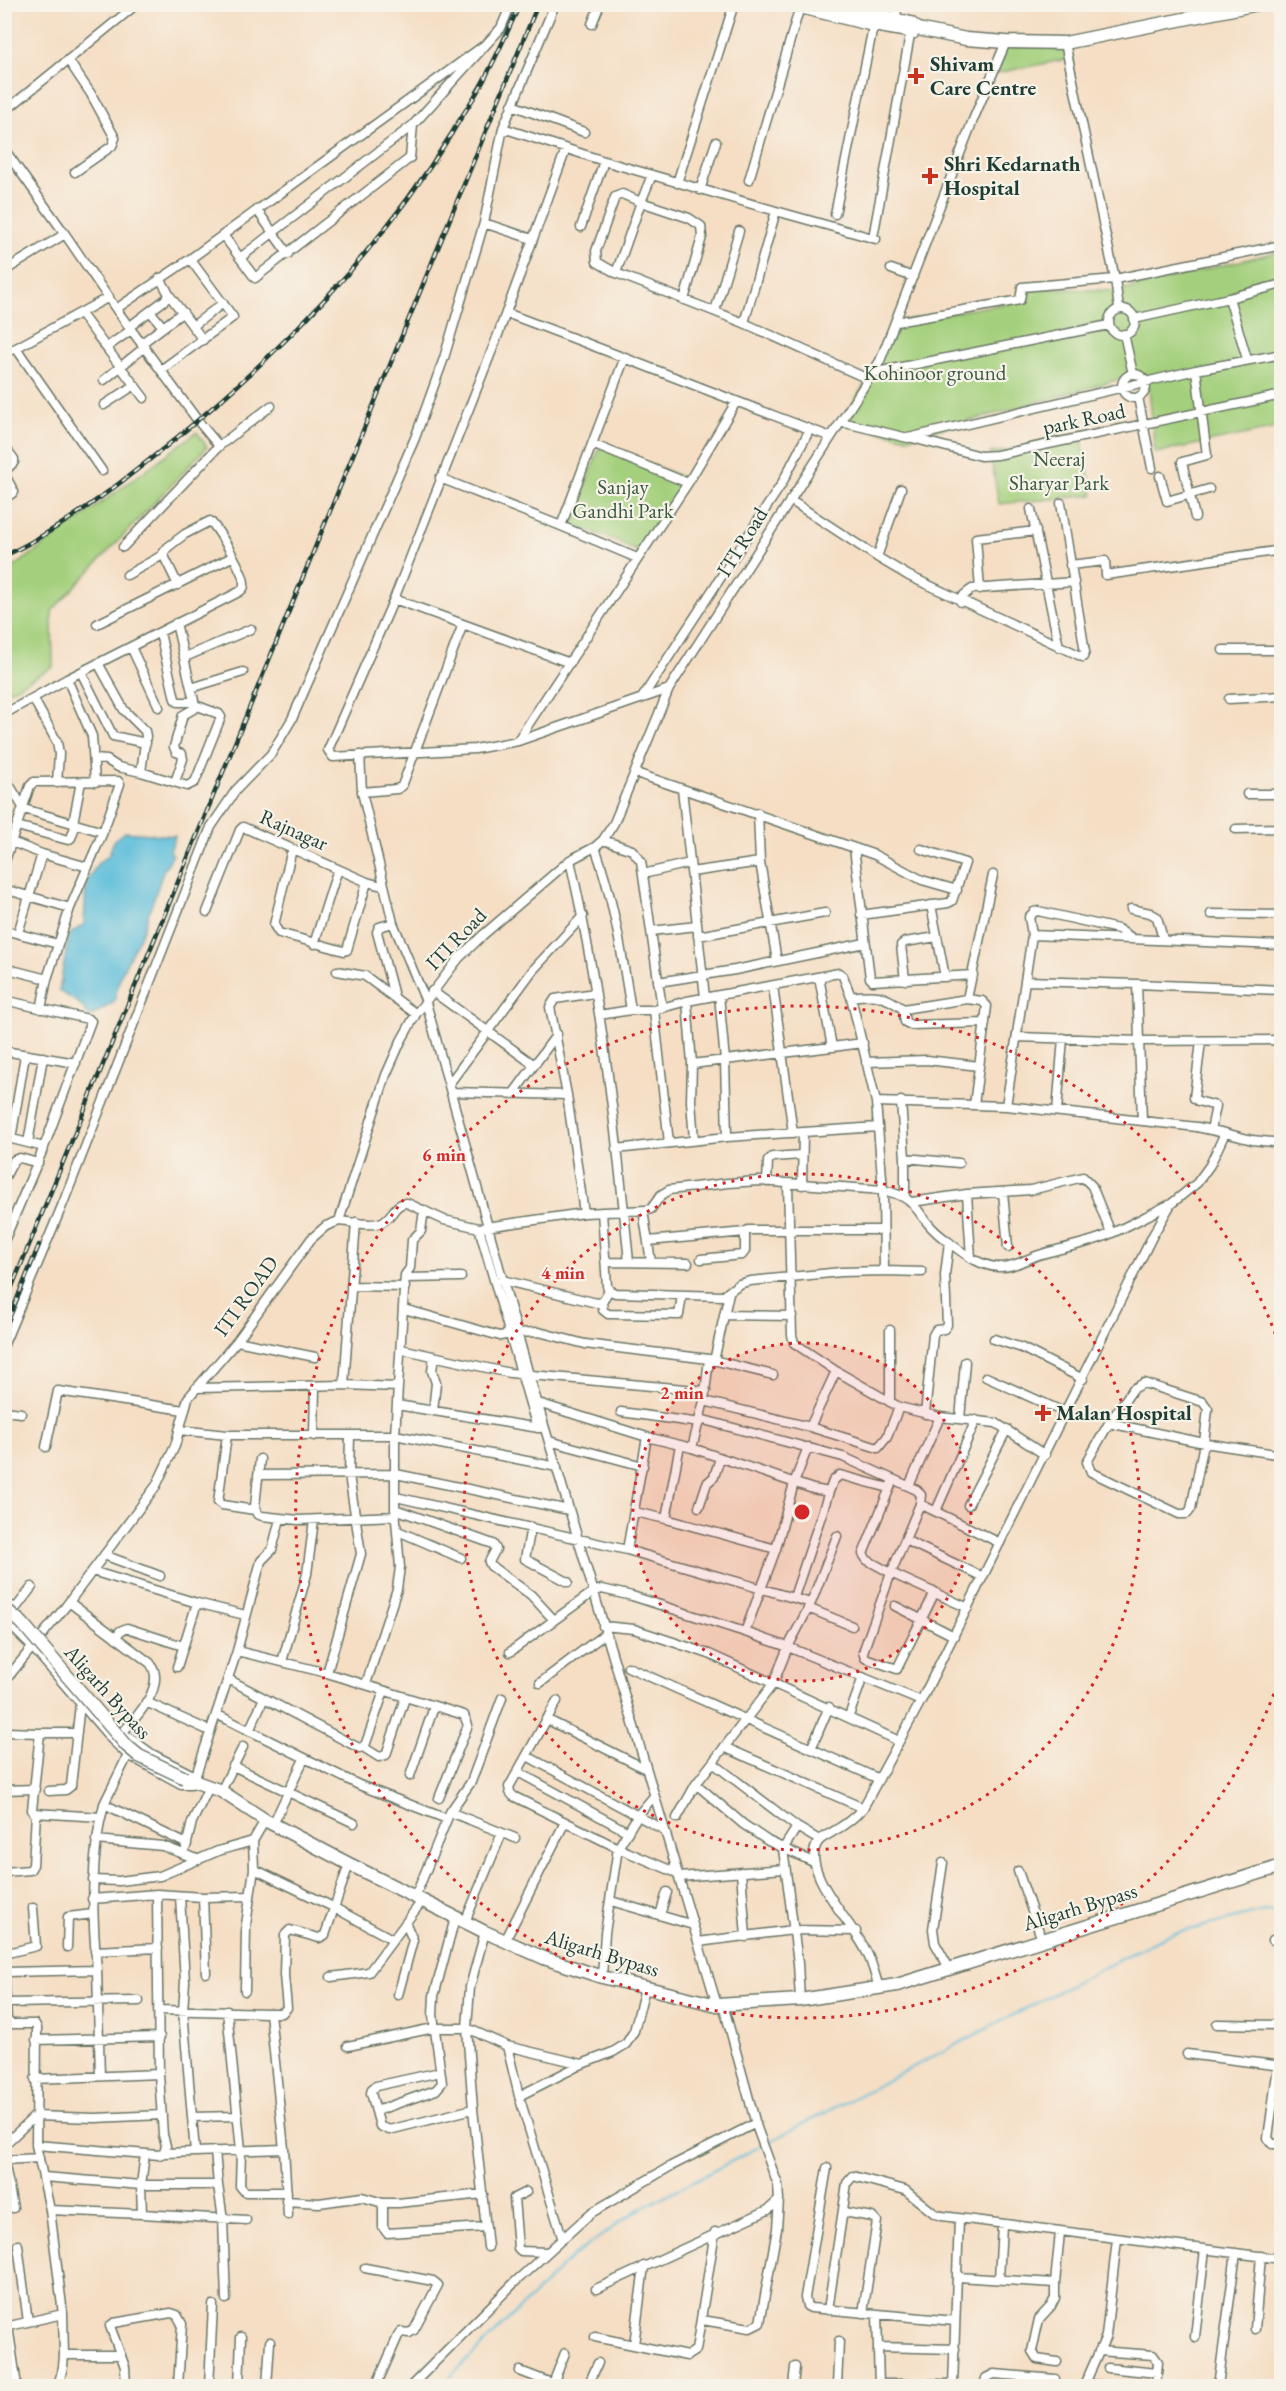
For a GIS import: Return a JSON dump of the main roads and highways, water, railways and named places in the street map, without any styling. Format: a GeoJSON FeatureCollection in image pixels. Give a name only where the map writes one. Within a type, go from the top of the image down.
{"type":"FeatureCollection","features":[{"type":"Feature","properties":{"kind":"main road"},"geometry":{"type":"LineString","coordinates":[[817,4],[966,39],[1065,43],[1258,4]]}},
{"type":"Feature","properties":{"kind":"main road","name":"Aligarh Bypass"},"geometry":{"type":"LineString","coordinates":[[4,1608],[22,1623],[127,1746],[139,1756],[215,1789],[269,1822],[349,1864],[544,1959],[602,1977],[720,2005],[800,2000],[879,1988],[1281,1866]]}},
{"type":"Feature","properties":{"kind":"water"},"geometry":{"type":"Polygon","coordinates":[[[125,832],[175,836],[170,851],[173,855],[164,869],[143,930],[121,974],[114,1002],[90,1017],[79,1003],[59,991],[69,935],[84,924],[86,883],[98,863],[109,855],[114,840],[125,832]]]}},
{"type":"Feature","properties":{"kind":"waterway"},"geometry":{"type":"LineString","coordinates":[[441,2386],[573,2256],[636,2211],[1165,1936],[1264,1911],[1282,1912]]}},
{"type":"Feature","properties":{"kind":"railway"},"geometry":{"type":"LineString","coordinates":[[4,556],[69,519],[150,459],[250,374],[324,300],[359,261],[423,177],[483,82],[520,4]]}},
{"type":"Feature","properties":{"kind":"railway"},"geometry":{"type":"LineString","coordinates":[[4,1306],[538,4]]}},
{"type":"Feature","properties":{"kind":"railway"},"geometry":{"type":"LineString","coordinates":[[4,1331],[39,1245]]}},
{"type":"Feature","properties":{"kind":"place","name":"Shivam Care Centre"},"geometry":{"type":"Point","coordinates":[916,76]}},
{"type":"Feature","properties":{"kind":"place","name":"Shri Kedarnath Hospital"},"geometry":{"type":"Point","coordinates":[930,176]}},
{"type":"Feature","properties":{"kind":"place","name":"Malan Hospital"},"geometry":{"type":"Point","coordinates":[1043,1413]}},
{"type":"Feature","properties":{"kind":"park label","name":"Kohinoor ground"},"geometry":{"type":"Point","coordinates":[935,373]}},
{"type":"Feature","properties":{"kind":"park label","name":"Neeraj Sharyar Park"},"geometry":{"type":"Point","coordinates":[1059,471]}},
{"type":"Feature","properties":{"kind":"park label","name":"Sanjay Gandhi Park"},"geometry":{"type":"Point","coordinates":[623,499]}}]}
